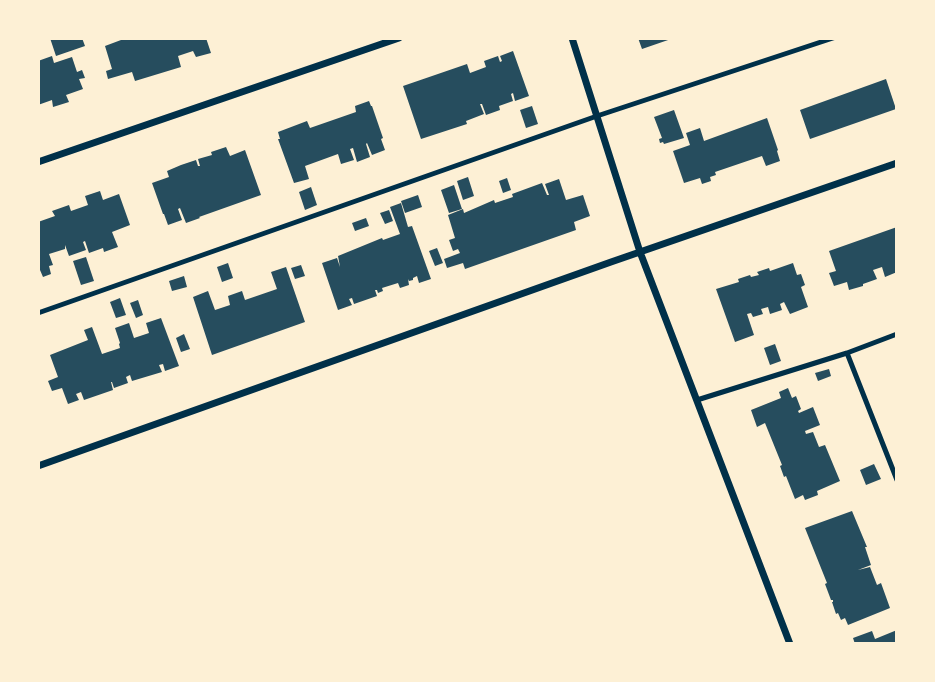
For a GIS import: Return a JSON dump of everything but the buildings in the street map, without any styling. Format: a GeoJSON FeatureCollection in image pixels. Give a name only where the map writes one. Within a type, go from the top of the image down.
{"type":"FeatureCollection","features":[{"type":"Feature","properties":{"kind":"street"},"geometry":{"type":"LineString","coordinates":[[38,162],[399,38]]}},
{"type":"Feature","properties":{"kind":"street"},"geometry":{"type":"LineString","coordinates":[[572,38],[640,252],[790,643]]}},
{"type":"Feature","properties":{"kind":"street"},"geometry":{"type":"LineString","coordinates":[[38,466],[897,163]]}},
{"type":"Feature","properties":{"kind":"lane"},"geometry":{"type":"LineString","coordinates":[[38,313],[597,117],[833,38]]}},
{"type":"Feature","properties":{"kind":"lane"},"geometry":{"type":"LineString","coordinates":[[697,400],[847,353],[897,334]]}},
{"type":"Feature","properties":{"kind":"lane"},"geometry":{"type":"LineString","coordinates":[[847,353],[897,480]]}}]}
